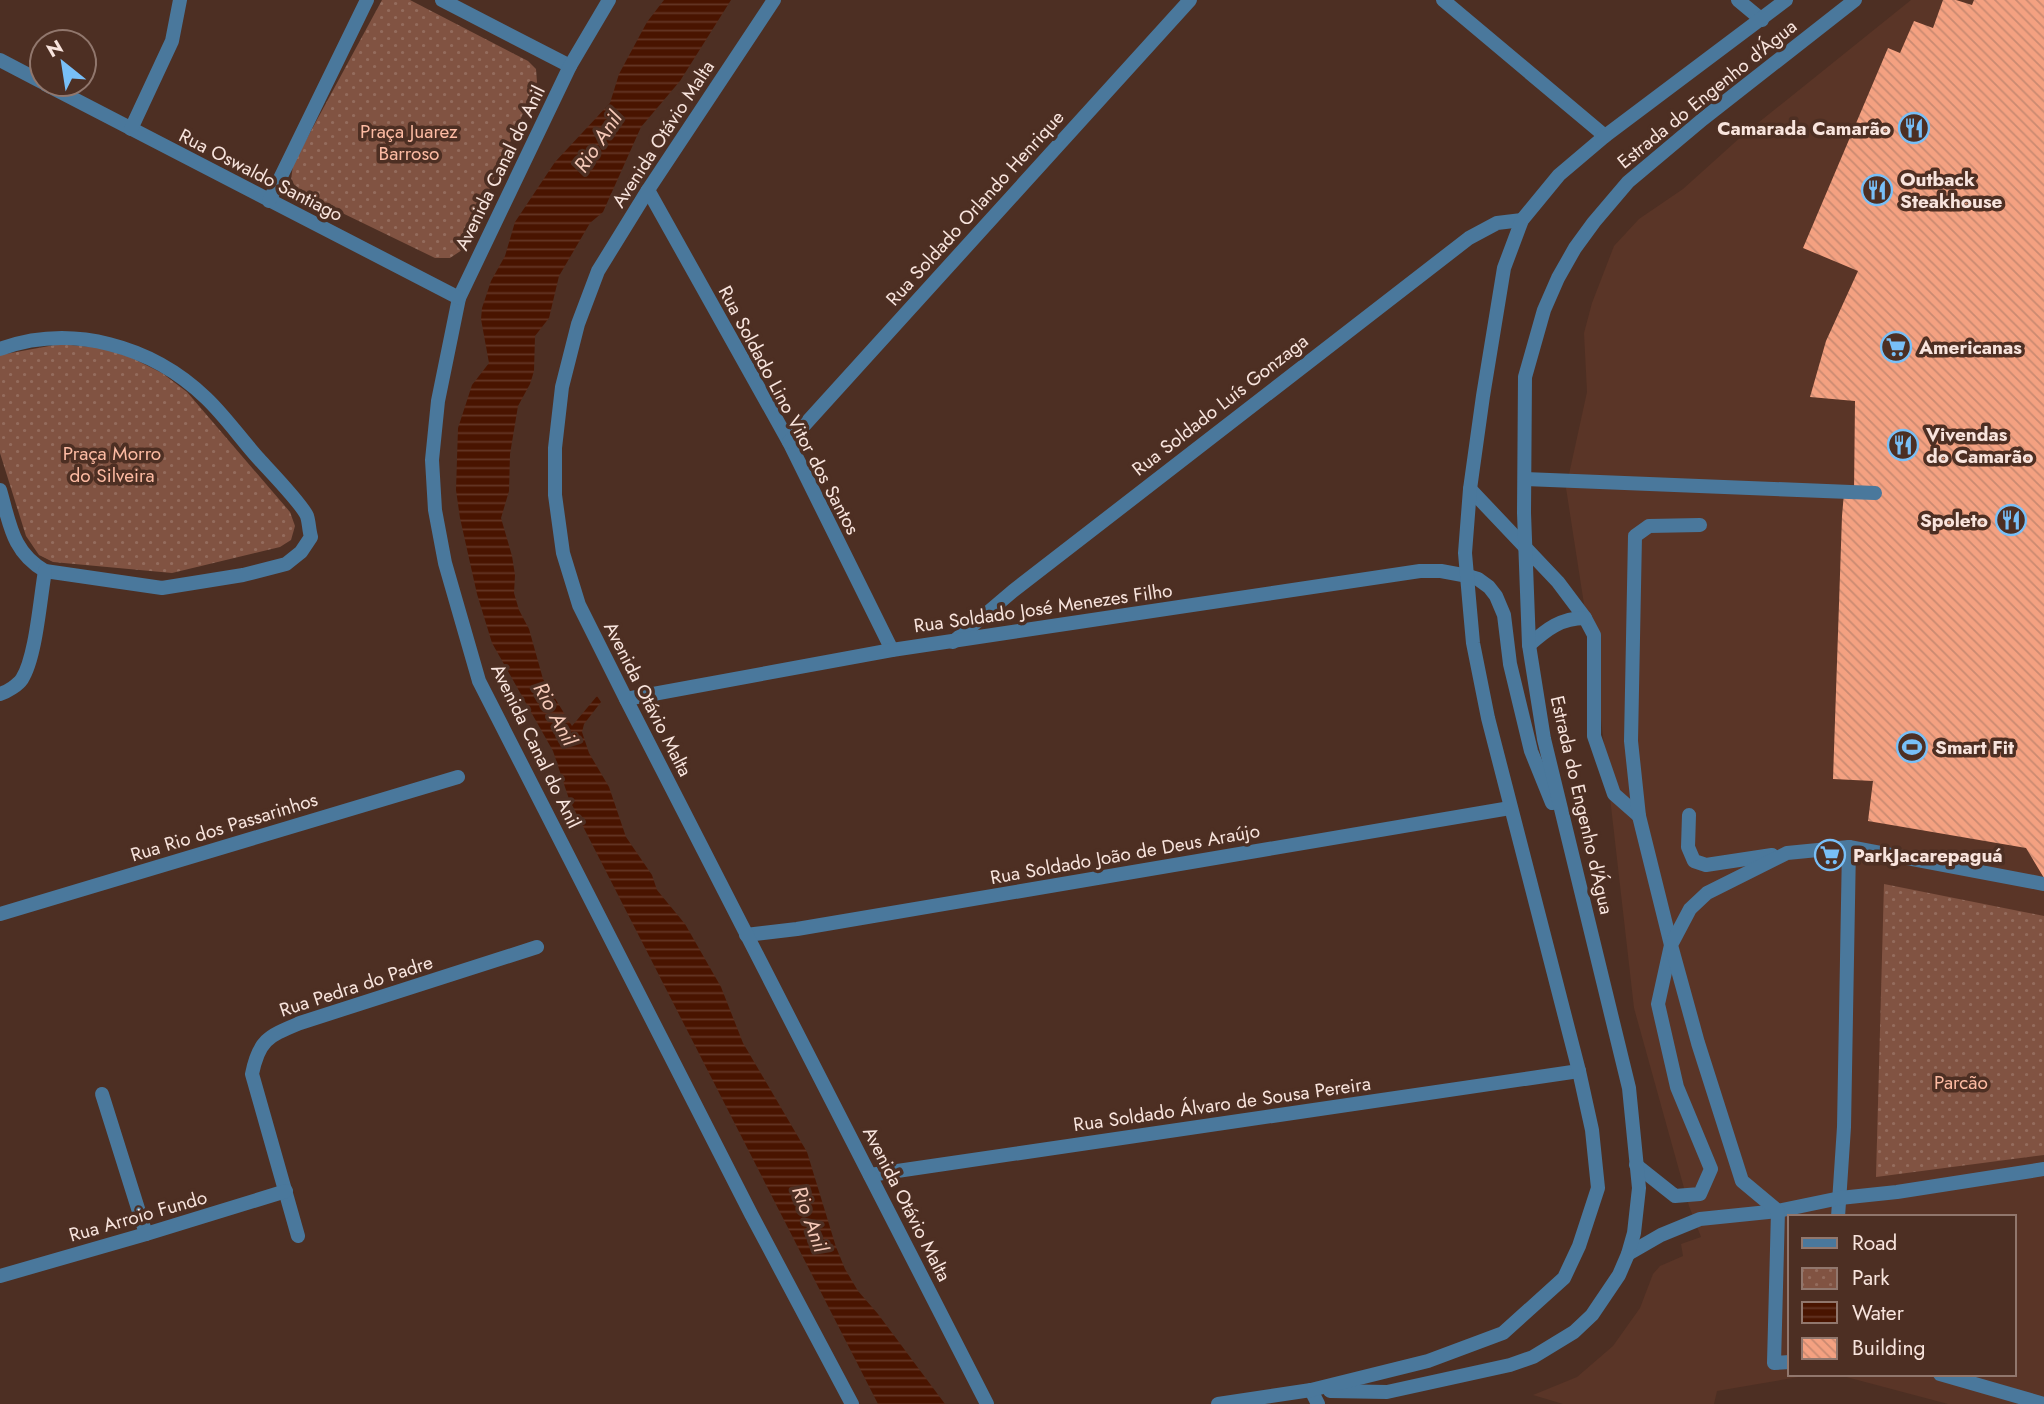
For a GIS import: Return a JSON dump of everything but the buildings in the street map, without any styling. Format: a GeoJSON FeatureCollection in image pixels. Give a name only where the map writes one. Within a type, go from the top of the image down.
{"type":"FeatureCollection","features":[{"type":"Feature","properties":{"kind":"street"},"geometry":{"type":"LineString","coordinates":[[131,129],[172,41],[180,0]]}},
{"type":"Feature","properties":{"kind":"street"},"geometry":{"type":"LineString","coordinates":[[269,201],[367,0]]}},
{"type":"Feature","properties":{"kind":"street"},"geometry":{"type":"LineString","coordinates":[[442,0],[570,66]]}},
{"type":"Feature","properties":{"kind":"street","name":"Avenida Canal do Anil"},"geometry":{"type":"LineString","coordinates":[[609,0],[570,66],[459,298],[438,401],[432,460],[435,510],[445,563],[480,681],[751,1214],[852,1404]]}},
{"type":"Feature","properties":{"kind":"street","name":"Avenida Otávio Malta"},"geometry":{"type":"LineString","coordinates":[[774,0],[648,190],[598,271],[578,324],[562,387],[555,448],[555,495],[563,553],[579,605],[987,1404]]}},
{"type":"Feature","properties":{"kind":"street","name":"Rua Soldado Orlando Henrique"},"geometry":{"type":"LineString","coordinates":[[789,442],[1190,0]]}},
{"type":"Feature","properties":{"kind":"street"},"geometry":{"type":"LineString","coordinates":[[1443,0],[1605,136]]}},
{"type":"Feature","properties":{"kind":"street"},"geometry":{"type":"LineString","coordinates":[[1738,0],[1762,20]]}},
{"type":"Feature","properties":{"kind":"street","name":"Estrada do Engenho d'Água"},"geometry":{"type":"LineString","coordinates":[[1314,1397],[1428,1361],[1503,1333],[1564,1278],[1579,1246],[1598,1188],[1592,1130],[1488,718],[1473,643],[1465,553],[1470,489],[1504,268],[1522,220],[1559,175],[1605,136],[1786,0]]}},
{"type":"Feature","properties":{"kind":"street","name":"Estrada do Engenho d'Água"},"geometry":{"type":"LineString","coordinates":[[1218,1404],[1387,1392],[1510,1366],[1533,1357],[1564,1339],[1592,1315],[1619,1275],[1628,1254],[1638,1210],[1629,1088],[1544,740],[1529,645],[1525,377],[1544,310],[1575,248],[1614,198],[1644,167],[1855,0]]}},
{"type":"Feature","properties":{"kind":"street","name":"Rua Oswaldo Santiago"},"geometry":{"type":"LineString","coordinates":[[0,60],[28,75]]}},
{"type":"Feature","properties":{"kind":"street","name":"Rua Oswaldo Santiago"},"geometry":{"type":"LineString","coordinates":[[72,98],[459,298]]}},
{"type":"Feature","properties":{"kind":"street","name":"Rua Soldado Lino Vitor dos Santos"},"geometry":{"type":"LineString","coordinates":[[648,190],[789,442],[892,650]]}},
{"type":"Feature","properties":{"kind":"street","name":"Rua Soldado Luís Gonzaga"},"geometry":{"type":"LineString","coordinates":[[953,642],[1013,591],[1469,238],[1497,223],[1522,220]]}},
{"type":"Feature","properties":{"kind":"street"},"geometry":{"type":"LineString","coordinates":[[0,349],[15,344],[69,337],[118,344],[162,364],[206,397],[306,514],[311,537],[302,552],[286,564],[243,575],[162,588],[45,571],[32,564],[18,549],[0,490]]}},
{"type":"Feature","properties":{"kind":"street"},"geometry":{"type":"LineString","coordinates":[[1525,479],[1875,493]]}},
{"type":"Feature","properties":{"kind":"street"},"geometry":{"type":"LineString","coordinates":[[1470,489],[1558,582],[1585,618],[1594,635],[1594,736],[1614,794],[1639,816]]}},
{"type":"Feature","properties":{"kind":"street"},"geometry":{"type":"LineString","coordinates":[[1700,526],[1649,526],[1635,536],[1631,741],[1639,816],[1698,1043],[1742,1181],[1778,1211]]}},
{"type":"Feature","properties":{"kind":"street"},"geometry":{"type":"LineString","coordinates":[[0,694],[4,694],[22,680],[31,654],[45,571]]}},
{"type":"Feature","properties":{"kind":"street","name":"Rua Soldado José Menezes Filho"},"geometry":{"type":"LineString","coordinates":[[626,699],[892,650],[1420,571],[1441,571],[1468,576]]}},
{"type":"Feature","properties":{"kind":"street"},"geometry":{"type":"LineString","coordinates":[[1468,576],[1489,587],[1504,615],[1510,664],[1531,751],[1570,847]]}},
{"type":"Feature","properties":{"kind":"street"},"geometry":{"type":"LineString","coordinates":[[1529,645],[1557,623],[1571,618],[1585,618]]}},
{"type":"Feature","properties":{"kind":"street","name":"Rua Rio dos Passarinhos"},"geometry":{"type":"LineString","coordinates":[[0,914],[458,777]]}},
{"type":"Feature","properties":{"kind":"street","name":"Rua Soldado João de Deus Araújo"},"geometry":{"type":"LineString","coordinates":[[746,935],[797,929],[1510,808]]}},
{"type":"Feature","properties":{"kind":"street"},"geometry":{"type":"LineString","coordinates":[[1689,815],[1688,847],[1694,861],[1706,865],[1849,847],[2044,884]]}},
{"type":"Feature","properties":{"kind":"street"},"geometry":{"type":"LineString","coordinates":[[1838,1215],[1849,847]]}},
{"type":"Feature","properties":{"kind":"street"},"geometry":{"type":"LineString","coordinates":[[1636,1165],[1675,1196],[1700,1194],[1711,1169],[1677,1087],[1658,1004],[1671,945],[1690,909],[1707,893],[1787,853]]}},
{"type":"Feature","properties":{"kind":"street","name":"Rua Pedra do Padre"},"geometry":{"type":"LineString","coordinates":[[298,1236],[252,1074],[257,1052],[272,1034],[300,1023],[537,947]]}},
{"type":"Feature","properties":{"kind":"street","name":"Rua Soldado Álvaro de Sousa Pereira"},"geometry":{"type":"LineString","coordinates":[[870,1175],[1579,1071]]}},
{"type":"Feature","properties":{"kind":"street"},"geometry":{"type":"LineString","coordinates":[[102,1094],[146,1234]]}},
{"type":"Feature","properties":{"kind":"street"},"geometry":{"type":"LineString","coordinates":[[1628,1254],[1661,1235],[1700,1219],[1778,1211],[1840,1198],[2044,1169]]}},
{"type":"Feature","properties":{"kind":"street","name":"Rua Arroio Fundo"},"geometry":{"type":"LineString","coordinates":[[0,1276],[286,1191]]}},
{"type":"Feature","properties":{"kind":"street"},"geometry":{"type":"LineString","coordinates":[[1778,1211],[1774,1363],[1788,1362]]}},
{"type":"Feature","properties":{"kind":"street"},"geometry":{"type":"LineString","coordinates":[[1947,1376],[2044,1404]]}},
{"type":"Feature","properties":{"kind":"shaded area","name":"ParkJacarepaguá"},"geometry":{"type":"Polygon","coordinates":[[[1911,0],[2044,0],[2044,1404],[1948,1404],[1843,1376],[2016,1376],[2016,1215],[1788,1215],[1788,1376],[1804,1376],[1717,1391],[1714,1404],[1563,1404],[1533,1395],[1577,1377],[1613,1346],[1640,1308],[1653,1274],[1660,1266],[1683,1256],[1681,1244],[1701,1237],[1689,1206],[1634,1008],[1599,701],[1566,488],[1587,392],[1584,333],[1592,303],[1614,246],[1639,219],[1683,189],[1743,135],[1911,0]]]}},
{"type":"Feature","properties":{"kind":"green space","name":"Praça Juarez Barroso"},"geometry":{"type":"Polygon","coordinates":[[[382,0],[410,0],[528,61],[536,69],[537,82],[462,250],[450,258],[435,258],[303,194],[291,181],[293,164],[382,0]]]}},
{"type":"Feature","properties":{"kind":"green space","name":"Praça Morro do Silveira"},"geometry":{"type":"Polygon","coordinates":[[[60,344],[102,348],[130,357],[162,373],[187,392],[290,512],[295,526],[291,540],[280,547],[172,573],[53,562],[39,555],[26,536],[0,453],[0,355],[60,344]]]}},
{"type":"Feature","properties":{"kind":"green space","name":"Parcão"},"geometry":{"type":"Polygon","coordinates":[[[1884,884],[2044,916],[2044,1155],[1876,1177],[1884,884]]]}},
{"type":"Feature","properties":{"kind":"water","name":"Rio Anil"},"geometry":{"type":"Polygon","coordinates":[[[664,0],[731,0],[680,81],[641,127],[603,212],[590,223],[559,276],[549,318],[535,336],[534,371],[518,406],[510,454],[509,491],[501,518],[512,556],[514,593],[529,629],[543,679],[572,726],[597,696],[601,702],[584,724],[582,732],[589,753],[609,787],[626,837],[652,875],[657,890],[685,924],[721,987],[743,1043],[807,1152],[845,1269],[858,1291],[945,1404],[878,1404],[569,799],[553,751],[492,643],[477,594],[460,518],[456,490],[458,428],[472,385],[489,363],[481,319],[491,281],[505,256],[515,222],[555,162],[610,103],[619,74],[647,22],[664,0]]]}},
{"type":"Feature","properties":{"kind":"place","name":"Camarada Camarão"},"geometry":{"type":"Point","coordinates":[1914,128]}},
{"type":"Feature","properties":{"kind":"place","name":"Outback Steakhouse"},"geometry":{"type":"Point","coordinates":[1877,190]}},
{"type":"Feature","properties":{"kind":"place","name":"Americanas"},"geometry":{"type":"Point","coordinates":[1896,347]}},
{"type":"Feature","properties":{"kind":"place","name":"Vivendas do Camarão"},"geometry":{"type":"Point","coordinates":[1903,445]}},
{"type":"Feature","properties":{"kind":"place","name":"Spoleto"},"geometry":{"type":"Point","coordinates":[2011,520]}},
{"type":"Feature","properties":{"kind":"place","name":"Smart Fit"},"geometry":{"type":"Point","coordinates":[1912,747]}},
{"type":"Feature","properties":{"kind":"place","name":"ParkJacarepaguá"},"geometry":{"type":"Point","coordinates":[1830,855]}}]}
